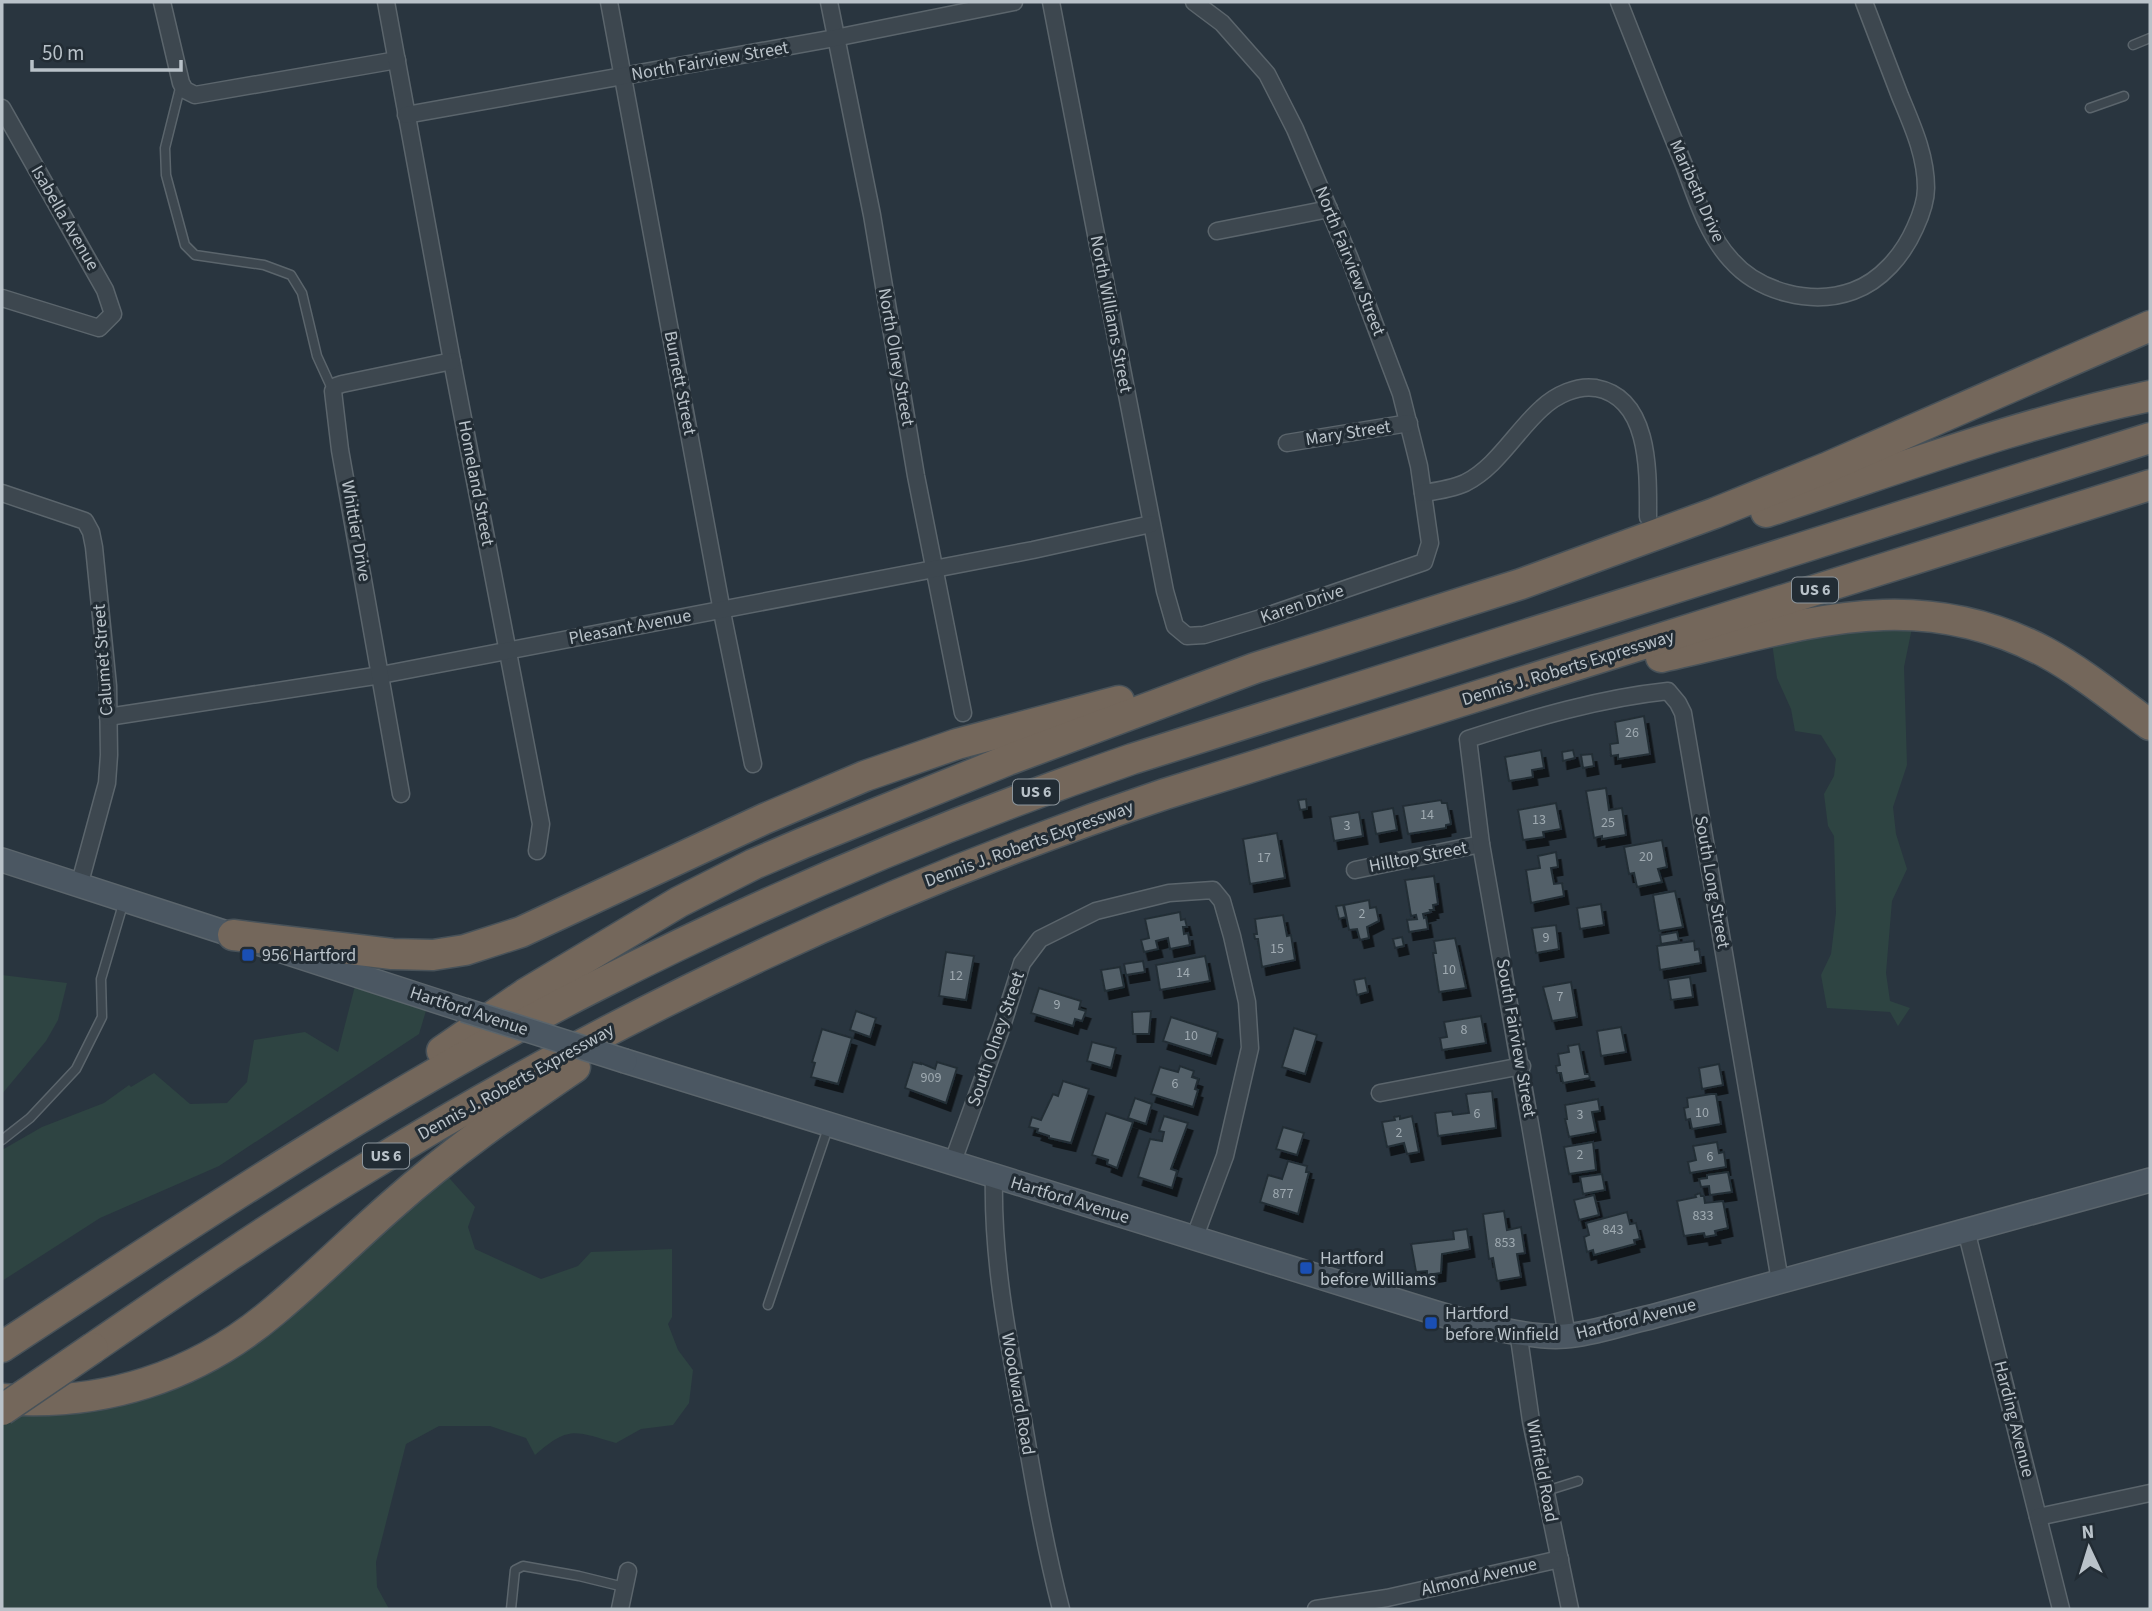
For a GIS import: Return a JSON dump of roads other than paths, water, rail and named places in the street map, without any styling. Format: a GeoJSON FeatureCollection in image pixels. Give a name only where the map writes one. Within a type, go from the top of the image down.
{"type":"FeatureCollection","features":[{"type":"Feature","properties":{"kind":"highway"},"geometry":{"type":"LineString","coordinates":[[338,1131],[425,1064],[525,994],[716,883],[803,843],[1008,760],[1255,668],[1521,584],[1705,517],[1826,468],[2150,326]]}},
{"type":"Feature","properties":{"kind":"highway"},"geometry":{"type":"LineString","coordinates":[[1521,584],[1656,548],[2044,423],[2150,396]]}},
{"type":"Feature","properties":{"kind":"highway","name":"US 6"},"geometry":{"type":"LineString","coordinates":[[5,1345],[214,1208],[464,1057],[615,976],[790,892],[927,834],[995,807],[1190,740],[2150,438]]}},
{"type":"Feature","properties":{"kind":"highway","name":"Dennis J. Roberts Expressway"},"geometry":{"type":"LineString","coordinates":[[2,1410],[250,1241],[499,1089],[693,987],[836,919],[1028,842],[1165,794],[2150,485]]}},
{"type":"Feature","properties":{"kind":"highway"},"geometry":{"type":"LineString","coordinates":[[1479,696],[1792,625],[1858,615],[1910,614],[1957,620],[2023,642],[2064,664],[2150,725]]}},
{"type":"Feature","properties":{"kind":"highway"},"geometry":{"type":"LineString","coordinates":[[233,935],[392,954],[433,955],[476,948],[522,932],[816,796],[912,759],[1018,726],[1255,668]]}},
{"type":"Feature","properties":{"kind":"highway"},"geometry":{"type":"LineString","coordinates":[[2,1399],[50,1401],[126,1390],[180,1371],[227,1346],[272,1313],[394,1202],[468,1143],[693,987]]}},
{"type":"Feature","properties":{"kind":"main road","name":"Hartford Avenue"},"geometry":{"type":"LineString","coordinates":[[2,860],[625,1061],[1436,1313],[1550,1336],[1567,1336],[1651,1317],[2150,1180]]}},
{"type":"Feature","properties":{"kind":"street"},"geometry":{"type":"LineString","coordinates":[[162,2],[183,87],[195,94],[397,60],[386,2]]}},
{"type":"Feature","properties":{"kind":"street","name":"Burnett Street"},"geometry":{"type":"LineString","coordinates":[[609,2],[753,764]]}},
{"type":"Feature","properties":{"kind":"street","name":"North Olney Street"},"geometry":{"type":"LineString","coordinates":[[829,2],[872,215],[916,476],[963,713]]}},
{"type":"Feature","properties":{"kind":"street","name":"North Fairview Street"},"geometry":{"type":"LineString","coordinates":[[406,115],[835,38],[1014,2]]}},
{"type":"Feature","properties":{"kind":"street","name":"North Williams Street"},"geometry":{"type":"LineString","coordinates":[[1051,2],[1151,524],[1175,626]]}},
{"type":"Feature","properties":{"kind":"street","name":"North Fairview Street"},"geometry":{"type":"LineString","coordinates":[[1194,2],[1222,23],[1267,74],[1296,129],[1401,394],[1419,466],[1430,531],[1428,556]]}},
{"type":"Feature","properties":{"kind":"street","name":"Maribeth Drive"},"geometry":{"type":"LineString","coordinates":[[1619,2],[1707,223],[1728,258],[1761,284],[1807,296],[1837,295],[1852,291],[1865,285],[1888,267],[1902,252],[1925,201],[1925,174],[1919,145],[1864,2]]}},
{"type":"Feature","properties":{"kind":"street","name":"Homeland Street"},"geometry":{"type":"LineString","coordinates":[[397,60],[541,824],[537,850]]}},
{"type":"Feature","properties":{"kind":"street","name":"Isabella Avenue"},"geometry":{"type":"LineString","coordinates":[[2,108],[105,290],[113,314],[99,328],[2,298]]}},
{"type":"Feature","properties":{"kind":"street"},"geometry":{"type":"LineString","coordinates":[[1217,231],[1329,209]]}},
{"type":"Feature","properties":{"kind":"street"},"geometry":{"type":"LineString","coordinates":[[333,391],[336,386],[342,384],[452,361]]}},
{"type":"Feature","properties":{"kind":"street"},"geometry":{"type":"LineString","coordinates":[[1423,493],[1466,483],[1488,467],[1553,399],[1586,387],[1619,397],[1633,416],[1646,456],[1648,517]]}},
{"type":"Feature","properties":{"kind":"street","name":"Whittier Drive"},"geometry":{"type":"LineString","coordinates":[[333,391],[340,450],[401,794]]}},
{"type":"Feature","properties":{"kind":"street","name":"Mary Street"},"geometry":{"type":"LineString","coordinates":[[1287,443],[1409,423]]}},
{"type":"Feature","properties":{"kind":"street","name":"Calumet Street"},"geometry":{"type":"LineString","coordinates":[[2,493],[85,521],[91,532],[107,687],[107,783],[79,886]]}},
{"type":"Feature","properties":{"kind":"street","name":"Pleasant Avenue"},"geometry":{"type":"LineString","coordinates":[[108,717],[381,675],[1033,550],[1151,524]]}},
{"type":"Feature","properties":{"kind":"street","name":"Karen Drive"},"geometry":{"type":"LineString","coordinates":[[1175,626],[1187,636],[1204,635],[1424,562],[1428,556]]}},
{"type":"Feature","properties":{"kind":"street","name":"South Long Street"},"geometry":{"type":"LineString","coordinates":[[1468,739],[1552,715],[1639,695],[1668,691],[1678,703],[1683,713],[1710,865],[1780,1280]]}},
{"type":"Feature","properties":{"kind":"street","name":"South Fairview Street"},"geometry":{"type":"LineString","coordinates":[[1468,739],[1481,844],[1522,1066],[1567,1336]]}},
{"type":"Feature","properties":{"kind":"street","name":"Hilltop Street"},"geometry":{"type":"LineString","coordinates":[[1355,870],[1481,844]]}},
{"type":"Feature","properties":{"kind":"street","name":"South Olney Street"},"geometry":{"type":"LineString","coordinates":[[952,1164],[1023,963],[1040,939],[1096,911],[1169,893],[1213,890],[1218,894],[1233,936],[1247,1002],[1250,1048],[1225,1156],[1194,1238]]}},
{"type":"Feature","properties":{"kind":"street"},"geometry":{"type":"LineString","coordinates":[[1380,1093],[1522,1066]]}},
{"type":"Feature","properties":{"kind":"street","name":"Woodward Road"},"geometry":{"type":"LineString","coordinates":[[994,1177],[993,1217],[1003,1316],[1060,1609]]}},
{"type":"Feature","properties":{"kind":"street","name":"Harding Avenue"},"geometry":{"type":"LineString","coordinates":[[1965,1230],[2061,1609]]}},
{"type":"Feature","properties":{"kind":"street","name":"Winfield Road"},"geometry":{"type":"LineString","coordinates":[[1518,1331],[1531,1421],[1570,1609]]}},
{"type":"Feature","properties":{"kind":"street"},"geometry":{"type":"LineString","coordinates":[[2038,1517],[2150,1493]]}},
{"type":"Feature","properties":{"kind":"street","name":"Almond Avenue"},"geometry":{"type":"LineString","coordinates":[[1316,1609],[1365,1605],[1560,1559]]}},
{"type":"Feature","properties":{"kind":"street"},"geometry":{"type":"LineString","coordinates":[[620,1609],[626,1579]]}},
{"type":"Feature","properties":{"kind":"lane"},"geometry":{"type":"LineString","coordinates":[[2133,45],[2150,38]]}},
{"type":"Feature","properties":{"kind":"lane"},"geometry":{"type":"LineString","coordinates":[[183,87],[165,148],[166,175],[185,246],[195,255],[264,265],[291,275],[302,293],[317,356],[333,391]]}},
{"type":"Feature","properties":{"kind":"lane"},"geometry":{"type":"LineString","coordinates":[[2090,108],[2124,96]]}},
{"type":"Feature","properties":{"kind":"lane"},"geometry":{"type":"LineString","coordinates":[[2,1140],[30,1118],[76,1069],[102,1017],[101,979],[125,900]]}},
{"type":"Feature","properties":{"kind":"lane"},"geometry":{"type":"LineString","coordinates":[[768,1305],[829,1125]]}},
{"type":"Feature","properties":{"kind":"lane"},"geometry":{"type":"LineString","coordinates":[[1546,1491],[1578,1481]]}},
{"type":"Feature","properties":{"kind":"lane"},"geometry":{"type":"LineString","coordinates":[[512,1609],[515,1570],[523,1566],[626,1579]]}},
{"type":"Feature","properties":{"kind":"place","name":"956 Hartford"},"geometry":{"type":"Point","coordinates":[248,955]}},
{"type":"Feature","properties":{"kind":"place","name":"Hartford before Williams"},"geometry":{"type":"Point","coordinates":[1306,1268]}},
{"type":"Feature","properties":{"kind":"place","name":"Hartford before Winfield"},"geometry":{"type":"Point","coordinates":[1431,1323]}}]}
